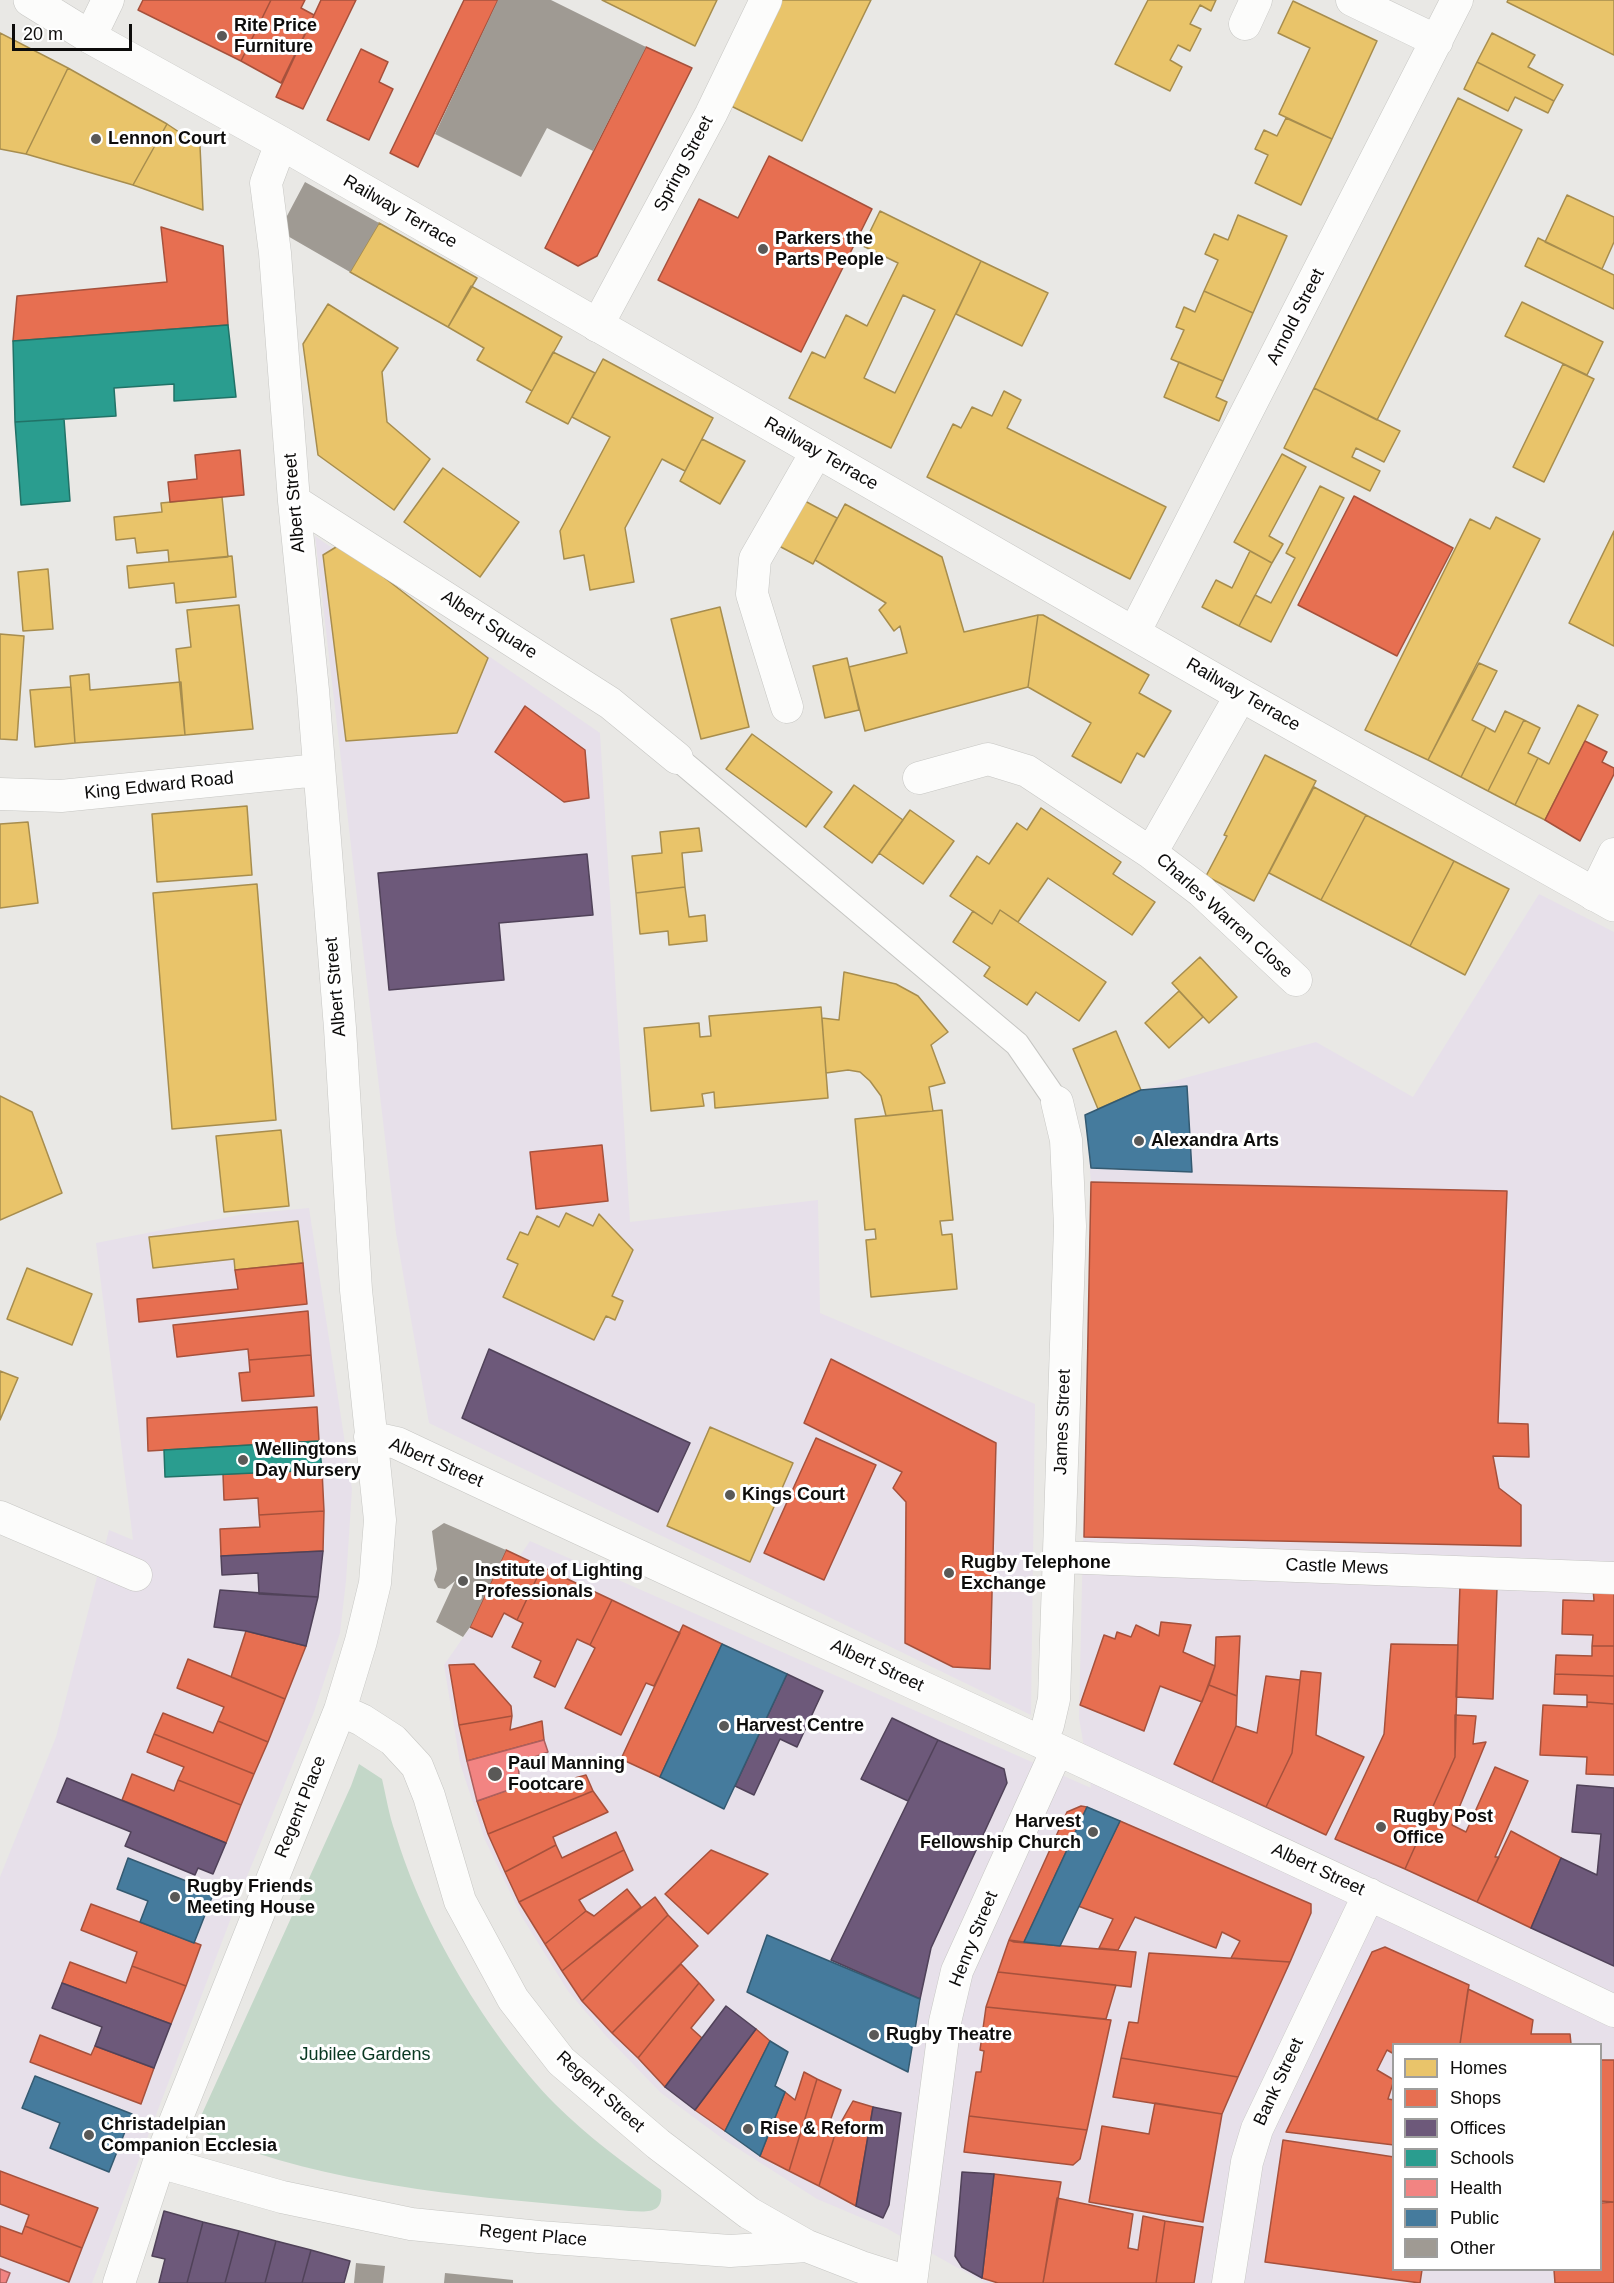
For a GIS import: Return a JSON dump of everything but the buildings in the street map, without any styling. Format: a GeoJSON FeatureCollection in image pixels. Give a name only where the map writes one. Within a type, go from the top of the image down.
{"type":"FeatureCollection","features":[{"type":"Feature","properties":{"kind":"street","name":"Railway Terrace"},"geometry":{"type":"LineString","coordinates":[[30,0],[90,37],[281,143],[1240,695],[1604,900]]}},
{"type":"Feature","properties":{"kind":"street"},"geometry":{"type":"LineString","coordinates":[[90,37],[108,0]]}},
{"type":"Feature","properties":{"kind":"street","name":"Spring Street"},"geometry":{"type":"LineString","coordinates":[[597,326],[711,114],[766,0]]}},
{"type":"Feature","properties":{"kind":"street"},"geometry":{"type":"LineString","coordinates":[[1352,0],[1437,41]]}},
{"type":"Feature","properties":{"kind":"street","name":"Arnold Street"},"geometry":{"type":"LineString","coordinates":[[1134,633],[1457,0]]}},
{"type":"Feature","properties":{"kind":"street","name":"Albert Street"},"geometry":{"type":"LineString","coordinates":[[281,143],[266,183],[275,253],[294,501],[313,690],[340,1028],[356,1290],[370,1437],[397,1443],[1369,1894],[1614,2011]]}},
{"type":"Feature","properties":{"kind":"street"},"geometry":{"type":"LineString","coordinates":[[787,707],[752,594],[755,559],[817,452]]}},
{"type":"Feature","properties":{"kind":"street","name":"Albert Square"},"geometry":{"type":"LineString","coordinates":[[294,501],[610,703],[676,758]]}},
{"type":"Feature","properties":{"kind":"street","name":"Charles Warren Close"},"geometry":{"type":"LineString","coordinates":[[1240,695],[1151,853],[1201,891],[1296,980]]}},
{"type":"Feature","properties":{"kind":"street"},"geometry":{"type":"LineString","coordinates":[[676,758],[1017,1044],[1057,1102]]}},
{"type":"Feature","properties":{"kind":"street"},"geometry":{"type":"LineString","coordinates":[[919,778],[988,759],[1027,771],[1151,853]]}},
{"type":"Feature","properties":{"kind":"street","name":"King Edward Road"},"geometry":{"type":"LineString","coordinates":[[0,794],[61,796],[318,770]]}},
{"type":"Feature","properties":{"kind":"street"},"geometry":{"type":"LineString","coordinates":[[1604,900],[1614,854]]}},
{"type":"Feature","properties":{"kind":"street","name":"James Street"},"geometry":{"type":"LineString","coordinates":[[1049,1746],[1048,1725],[1054,1699],[1070,1226],[1066,1140],[1057,1102]]}},
{"type":"Feature","properties":{"kind":"street","name":"Regent Place"},"geometry":{"type":"LineString","coordinates":[[119,2283],[159,2162],[340,1710],[361,1641],[375,1583],[380,1520],[370,1437]]}},
{"type":"Feature","properties":{"kind":"street"},"geometry":{"type":"LineString","coordinates":[[0,1517],[136,1575]]}},
{"type":"Feature","properties":{"kind":"street","name":"Castle Mews"},"geometry":{"type":"LineString","coordinates":[[1059,1557],[1614,1578]]}},
{"type":"Feature","properties":{"kind":"street","name":"Regent Street"},"geometry":{"type":"LineString","coordinates":[[340,1710],[362,1720],[393,1740],[417,1766],[429,1796],[460,1901],[513,1999],[561,2061],[658,2145],[749,2213],[807,2246],[911,2283]]}},
{"type":"Feature","properties":{"kind":"street","name":"Henry Street"},"geometry":{"type":"LineString","coordinates":[[911,2283],[945,2022],[957,1971],[1049,1746]]}},
{"type":"Feature","properties":{"kind":"street","name":"Bank Street"},"geometry":{"type":"LineString","coordinates":[[1228,2283],[1247,2162],[1257,2129],[1369,1894]]}},
{"type":"Feature","properties":{"kind":"street","name":"Regent Place"},"geometry":{"type":"LineString","coordinates":[[159,2162],[282,2197],[411,2224],[539,2237],[730,2251],[807,2246]]}},
{"type":"Feature","properties":{"kind":"shaded area"},"geometry":{"type":"Polygon","coordinates":[[[315,536],[600,733],[630,1222],[818,1200],[820,1313],[1035,1404],[1031,1715],[429,1423],[396,1233],[315,536]]]}},
{"type":"Feature","properties":{"kind":"shaded area"},"geometry":{"type":"Polygon","coordinates":[[[1539,894],[1614,932],[1614,2283],[985,2283],[886,2228],[817,2199],[723,2139],[661,2093],[606,2036],[568,1991],[522,1917],[485,1840],[460,1763],[444,1665],[530,1541],[1091,1788],[1079,1718],[1091,1182],[1085,1115],[1141,1090],[1316,1042],[1413,1097],[1539,894]]]}},
{"type":"Feature","properties":{"kind":"shaded area"},"geometry":{"type":"Polygon","coordinates":[[[309,1208],[352,1489],[340,1633],[314,1712],[244,1884],[92,2283],[0,2283],[0,1877],[56,1737],[109,1530],[133,1540],[96,1243],[244,1214],[309,1208]]]}},
{"type":"Feature","properties":{"kind":"green space","name":"Jubilee Gardens"},"geometry":{"type":"Polygon","coordinates":[[[359,1764],[382,1779],[393,1826],[422,1904],[460,1977],[482,2012],[530,2076],[567,2116],[661,2190],[660,2204],[653,2210],[629,2211],[488,2198],[348,2177],[230,2146],[206,2132],[201,2116],[359,1764]]]}},
{"type":"Feature","properties":{"kind":"place","name":"Rite Price Furniture"},"geometry":{"type":"Point","coordinates":[222,36]}},
{"type":"Feature","properties":{"kind":"place","name":"Lennon Court"},"geometry":{"type":"Point","coordinates":[96,139]}},
{"type":"Feature","properties":{"kind":"place","name":"Parkers the Parts People"},"geometry":{"type":"Point","coordinates":[763,249]}},
{"type":"Feature","properties":{"kind":"place","name":"Alexandra Arts"},"geometry":{"type":"Point","coordinates":[1139,1141]}},
{"type":"Feature","properties":{"kind":"place","name":"Wellingtons Day Nursery"},"geometry":{"type":"Point","coordinates":[243,1460]}},
{"type":"Feature","properties":{"kind":"place","name":"Kings Court"},"geometry":{"type":"Point","coordinates":[730,1495]}},
{"type":"Feature","properties":{"kind":"place","name":"Rugby Telephone Exchange"},"geometry":{"type":"Point","coordinates":[949,1573]}},
{"type":"Feature","properties":{"kind":"place","name":"Institute of Lighting Professionals"},"geometry":{"type":"Point","coordinates":[463,1581]}},
{"type":"Feature","properties":{"kind":"place","name":"Harvest Centre"},"geometry":{"type":"Point","coordinates":[724,1726]}},
{"type":"Feature","properties":{"kind":"place","name":"Paul Manning Footcare"},"geometry":{"type":"Point","coordinates":[495,1774]}},
{"type":"Feature","properties":{"kind":"place","name":"Rugby Post Office"},"geometry":{"type":"Point","coordinates":[1381,1827]}},
{"type":"Feature","properties":{"kind":"place","name":"Harvest Fellowship Church"},"geometry":{"type":"Point","coordinates":[1093,1832]}},
{"type":"Feature","properties":{"kind":"place","name":"Rugby Friends Meeting House"},"geometry":{"type":"Point","coordinates":[175,1897]}},
{"type":"Feature","properties":{"kind":"place","name":"Rugby Theatre"},"geometry":{"type":"Point","coordinates":[874,2035]}},
{"type":"Feature","properties":{"kind":"place","name":"Rise & Reform"},"geometry":{"type":"Point","coordinates":[748,2129]}},
{"type":"Feature","properties":{"kind":"place","name":"Christadelpian Companion Ecclesia"},"geometry":{"type":"Point","coordinates":[89,2135]}}]}
